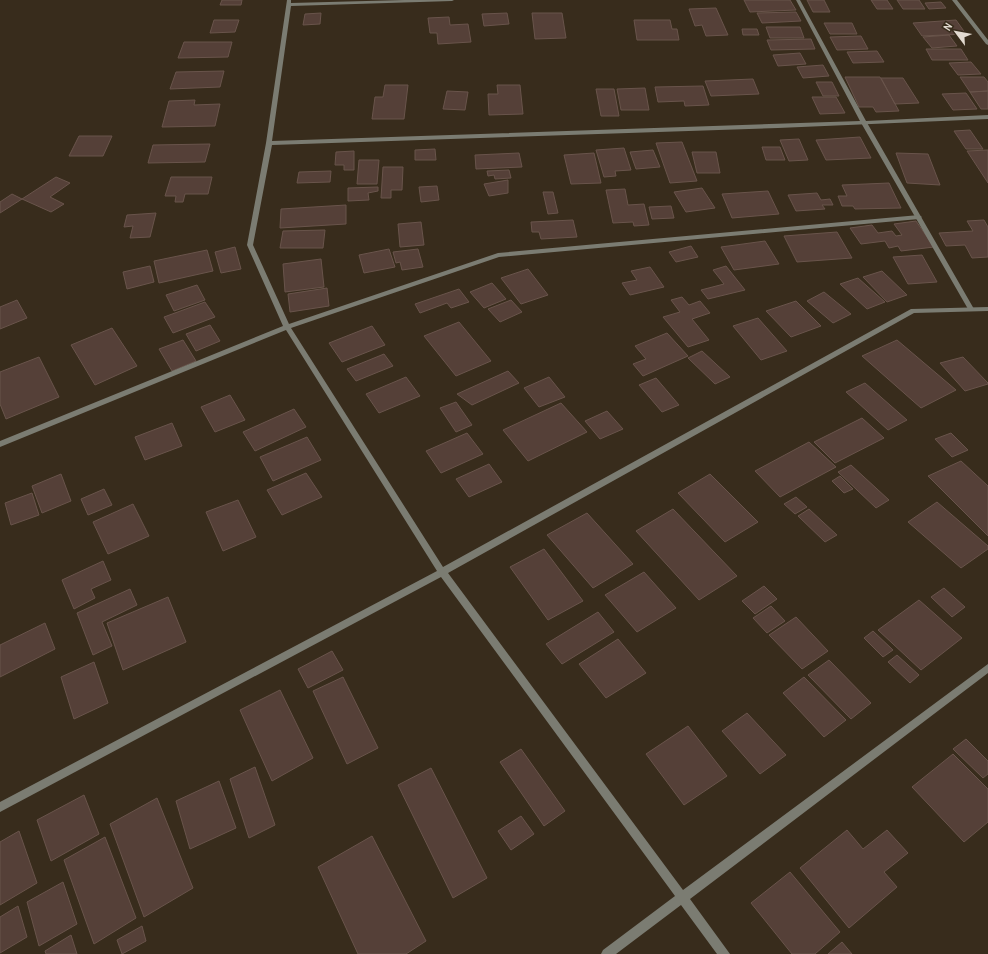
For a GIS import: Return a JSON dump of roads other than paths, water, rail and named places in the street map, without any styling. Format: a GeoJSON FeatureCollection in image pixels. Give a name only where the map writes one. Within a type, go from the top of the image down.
{"type":"FeatureCollection","features":[{"type":"Feature","properties":{"kind":"street"},"geometry":{"type":"LineString","coordinates":[[452,0],[288,3],[269,143],[250,245],[287,327],[442,572],[724,954]]}},
{"type":"Feature","properties":{"kind":"street"},"geometry":{"type":"LineString","coordinates":[[798,0],[863,121],[971,309]]}},
{"type":"Feature","properties":{"kind":"street"},"geometry":{"type":"LineString","coordinates":[[954,0],[988,43]]}},
{"type":"Feature","properties":{"kind":"street"},"geometry":{"type":"LineString","coordinates":[[269,143],[778,126],[863,121],[988,117]]}},
{"type":"Feature","properties":{"kind":"street"},"geometry":{"type":"LineString","coordinates":[[0,444],[287,327],[498,255],[919,217]]}},
{"type":"Feature","properties":{"kind":"street"},"geometry":{"type":"LineString","coordinates":[[0,807],[442,572],[913,311],[988,308]]}},
{"type":"Feature","properties":{"kind":"street"},"geometry":{"type":"LineString","coordinates":[[607,954],[988,668]]}}]}
